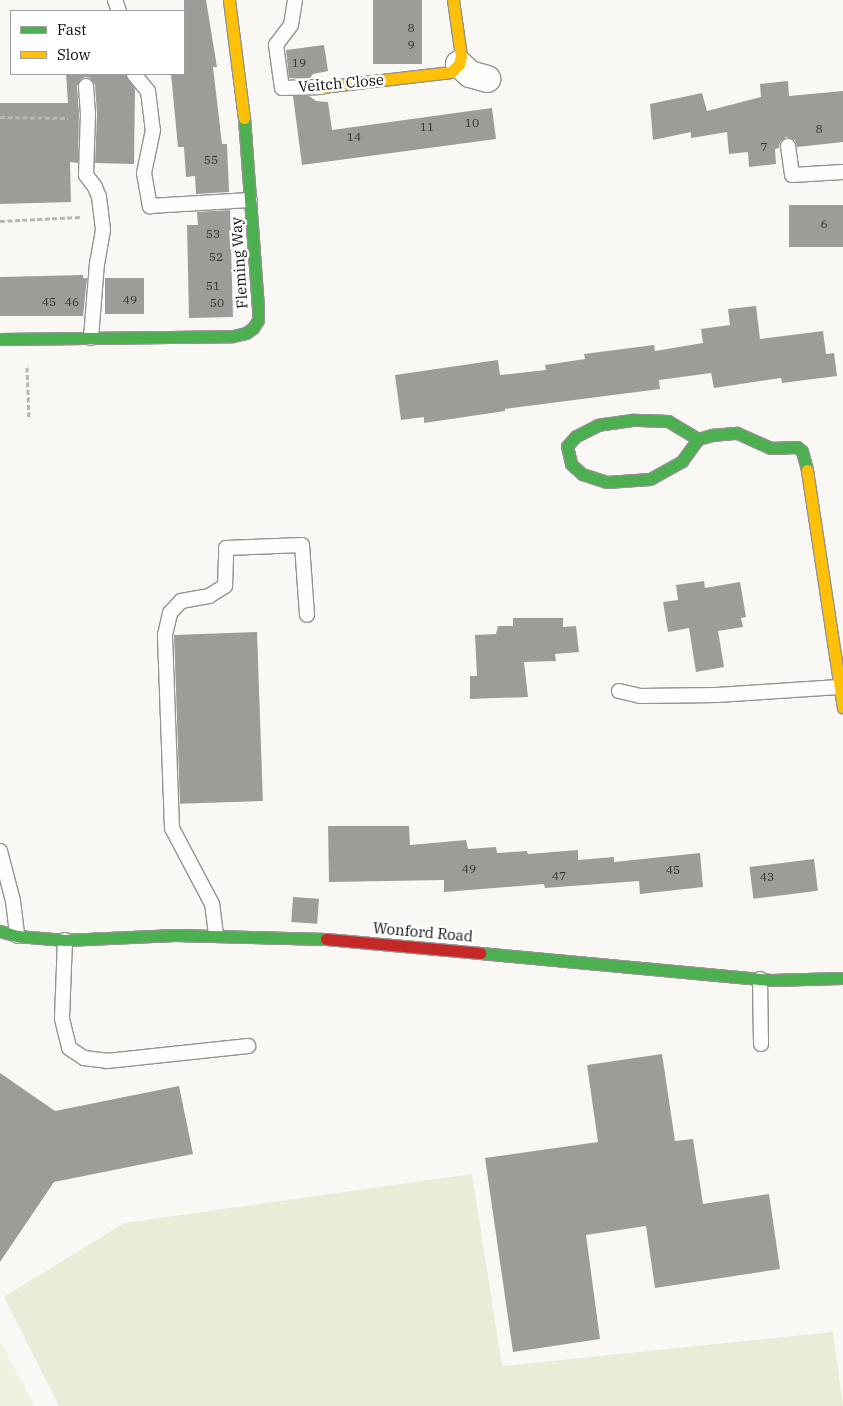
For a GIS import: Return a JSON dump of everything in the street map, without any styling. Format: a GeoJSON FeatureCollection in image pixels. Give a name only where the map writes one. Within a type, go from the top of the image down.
{"type":"FeatureCollection","features":[{"type":"Feature","properties":{"kind":"street","name":"Fleming Way"},"geometry":{"type":"LineString","coordinates":[[0,339],[233,336],[246,333],[253,328],[258,320],[258,308],[241,84],[229,0]]}},
{"type":"Feature","properties":{"kind":"street"},"geometry":{"type":"LineString","coordinates":[[452,0],[461,56],[459,64],[470,74],[487,79]]}},
{"type":"Feature","properties":{"kind":"street","name":"Veitch Close"},"geometry":{"type":"LineString","coordinates":[[322,87],[451,72],[459,64]]}},
{"type":"Feature","properties":{"kind":"street"},"geometry":{"type":"LineString","coordinates":[[698,439],[668,421],[632,420],[598,424],[576,436],[567,446],[571,464],[582,474],[607,482],[650,479],[682,461],[698,439],[712,435],[737,433],[770,448],[798,447],[802,451],[814,510],[843,708]]}},
{"type":"Feature","properties":{"kind":"street","name":"Wonford Road"},"geometry":{"type":"LineString","coordinates":[[0,932],[17,936],[65,940],[175,935],[345,940],[760,979],[843,978]]}},
{"type":"Feature","properties":{"kind":"lane","name":"Veitch Close"},"geometry":{"type":"LineString","coordinates":[[295,0],[291,25],[276,45],[282,88],[322,87]]}},
{"type":"Feature","properties":{"kind":"lane"},"geometry":{"type":"LineString","coordinates":[[135,75],[148,92],[153,130],[144,174],[150,206],[250,200]]}},
{"type":"Feature","properties":{"kind":"lane"},"geometry":{"type":"LineString","coordinates":[[86,86],[88,118],[86,175],[96,187],[103,230],[97,263],[91,338]]}},
{"type":"Feature","properties":{"kind":"lane"},"geometry":{"type":"LineString","coordinates":[[788,146],[792,176],[843,172]]}},
{"type":"Feature","properties":{"kind":"lane"},"geometry":{"type":"LineString","coordinates":[[216,935],[212,904],[172,828],[165,635],[170,613],[181,601],[209,596],[225,586],[226,548],[302,545],[307,615]]}},
{"type":"Feature","properties":{"kind":"lane"},"geometry":{"type":"LineString","coordinates":[[619,691],[640,696],[708,695],[839,687]]}},
{"type":"Feature","properties":{"kind":"lane"},"geometry":{"type":"LineString","coordinates":[[0,851],[13,900],[17,936]]}},
{"type":"Feature","properties":{"kind":"lane"},"geometry":{"type":"LineString","coordinates":[[65,940],[62,1019],[69,1048],[84,1058],[107,1061],[248,1046]]}},
{"type":"Feature","properties":{"kind":"lane"},"geometry":{"type":"LineString","coordinates":[[760,979],[761,1044]]}},
{"type":"Feature","properties":{"kind":"path"},"geometry":{"type":"LineString","coordinates":[[0,117],[88,118]]}},
{"type":"Feature","properties":{"kind":"path"},"geometry":{"type":"LineString","coordinates":[[0,221],[101,216]]}},
{"type":"Feature","properties":{"kind":"path"},"geometry":{"type":"LineString","coordinates":[[26,338],[29,418]]}},
{"type":"Feature","properties":{"kind":"green space"},"geometry":{"type":"Polygon","coordinates":[[[472,1174],[502,1366],[833,1332],[843,1406],[59,1406],[4,1297],[124,1223],[472,1174]]]}},
{"type":"Feature","properties":{"kind":"green space"},"geometry":{"type":"Polygon","coordinates":[[[0,1340],[34,1406],[0,1406],[0,1340]]]}},
{"type":"Feature","properties":{"kind":"building"},"geometry":{"type":"Polygon","coordinates":[[[184,0],[206,0],[217,67],[213,67],[222,144],[227,144],[229,192],[196,194],[195,176],[186,177],[184,147],[178,147],[171,75],[185,75],[184,0]]]}},
{"type":"Feature","properties":{"kind":"building"},"geometry":{"type":"Polygon","coordinates":[[[373,0],[422,0],[422,64],[373,64],[373,0]]]}},
{"type":"Feature","properties":{"kind":"building"},"geometry":{"type":"Polygon","coordinates":[[[324,45],[328,71],[313,74],[309,79],[289,78],[286,50],[324,45]]]}},
{"type":"Feature","properties":{"kind":"building"},"geometry":{"type":"Polygon","coordinates":[[[66,75],[126,75],[135,89],[134,164],[95,163],[97,114],[95,85],[90,78],[85,77],[81,79],[77,86],[79,114],[78,163],[70,162],[71,202],[0,204],[0,103],[68,103],[66,75]]]}},
{"type":"Feature","properties":{"kind":"building"},"geometry":{"type":"Polygon","coordinates":[[[788,81],[789,96],[843,91],[843,142],[797,147],[795,140],[786,137],[780,142],[779,148],[775,149],[776,164],[749,167],[748,152],[729,154],[727,132],[691,138],[691,132],[653,140],[650,104],[702,93],[707,111],[761,97],[760,84],[788,81]]]}},
{"type":"Feature","properties":{"kind":"building"},"geometry":{"type":"Polygon","coordinates":[[[293,96],[309,96],[316,101],[328,102],[332,130],[492,108],[496,139],[302,165],[293,96]]]}},
{"type":"Feature","properties":{"kind":"building"},"geometry":{"type":"Polygon","coordinates":[[[789,205],[843,205],[843,247],[789,247],[789,205]]]}},
{"type":"Feature","properties":{"kind":"building"},"geometry":{"type":"Polygon","coordinates":[[[230,210],[233,317],[189,318],[187,225],[198,225],[197,212],[230,210]]]}},
{"type":"Feature","properties":{"kind":"building"},"geometry":{"type":"Polygon","coordinates":[[[83,275],[83,278],[87,278],[83,316],[0,316],[0,277],[83,275]]]}},
{"type":"Feature","properties":{"kind":"building"},"geometry":{"type":"Polygon","coordinates":[[[105,278],[144,278],[144,314],[105,314],[105,278]]]}},
{"type":"Feature","properties":{"kind":"building"},"geometry":{"type":"Polygon","coordinates":[[[756,306],[760,339],[823,331],[826,354],[834,353],[837,376],[782,383],[781,378],[714,388],[711,373],[659,380],[660,389],[505,409],[505,411],[424,423],[424,417],[401,420],[395,375],[498,360],[500,375],[546,370],[545,365],[585,359],[584,354],[654,345],[655,351],[703,343],[701,329],[730,325],[728,309],[756,306]]]}},
{"type":"Feature","properties":{"kind":"building"},"geometry":{"type":"Polygon","coordinates":[[[704,581],[705,588],[740,582],[746,617],[741,618],[743,627],[718,631],[724,667],[696,672],[689,628],[668,632],[663,602],[678,600],[676,585],[704,581]]]}},
{"type":"Feature","properties":{"kind":"building"},"geometry":{"type":"Polygon","coordinates":[[[513,618],[563,618],[563,627],[576,626],[579,652],[555,654],[556,661],[524,662],[528,697],[470,699],[470,676],[477,676],[475,635],[496,634],[498,626],[513,626],[513,618]]]}},
{"type":"Feature","properties":{"kind":"building"},"geometry":{"type":"Polygon","coordinates":[[[257,632],[263,801],[180,804],[174,635],[257,632]]]}},
{"type":"Feature","properties":{"kind":"building"},"geometry":{"type":"Polygon","coordinates":[[[328,826],[409,826],[410,845],[466,840],[468,849],[496,847],[497,853],[527,851],[528,854],[578,850],[578,860],[614,857],[614,862],[700,853],[703,887],[640,894],[639,881],[545,888],[544,884],[444,892],[444,880],[329,882],[328,826]]]}},
{"type":"Feature","properties":{"kind":"building"},"geometry":{"type":"Polygon","coordinates":[[[814,859],[818,891],[753,899],[749,867],[814,859]]]}},
{"type":"Feature","properties":{"kind":"building"},"geometry":{"type":"Polygon","coordinates":[[[293,897],[319,899],[317,924],[291,922],[293,897]]]}},
{"type":"Feature","properties":{"kind":"building"},"geometry":{"type":"Polygon","coordinates":[[[662,1054],[675,1141],[693,1139],[703,1204],[769,1194],[780,1269],[655,1288],[646,1226],[586,1235],[600,1339],[513,1352],[485,1158],[598,1142],[587,1065],[662,1054]]]}},
{"type":"Feature","properties":{"kind":"building"},"geometry":{"type":"Polygon","coordinates":[[[0,1073],[55,1111],[179,1086],[193,1154],[54,1182],[0,1262],[0,1073]]]}},
{"type":"Feature","properties":{"kind":"traffic: fast"},"geometry":{"type":"LineString","coordinates":[[0,339],[233,336],[246,333],[253,328],[258,320],[258,308],[244,118]]}},
{"type":"Feature","properties":{"kind":"traffic: fast"},"geometry":{"type":"LineString","coordinates":[[698,439],[668,421],[632,420],[598,425],[576,436],[567,446],[571,464],[582,474],[607,482],[650,479],[682,461],[698,439],[712,435],[737,433],[770,448],[797,447],[802,451],[807,470]]}},
{"type":"Feature","properties":{"kind":"traffic: fast"},"geometry":{"type":"LineString","coordinates":[[0,931],[17,936],[65,940],[175,935],[326,939]]}},
{"type":"Feature","properties":{"kind":"traffic: fast"},"geometry":{"type":"LineString","coordinates":[[480,953],[771,980],[843,978]]}},
{"type":"Feature","properties":{"kind":"traffic: slow"},"geometry":{"type":"LineString","coordinates":[[229,0],[244,118]]}},
{"type":"Feature","properties":{"kind":"traffic: slow"},"geometry":{"type":"LineString","coordinates":[[322,87],[451,72],[459,64],[461,56],[453,0]]}},
{"type":"Feature","properties":{"kind":"traffic: slow"},"geometry":{"type":"LineString","coordinates":[[807,470],[843,707]]}},
{"type":"Feature","properties":{"kind":"traffic: jam"},"geometry":{"type":"LineString","coordinates":[[326,939],[480,953]]}}]}
